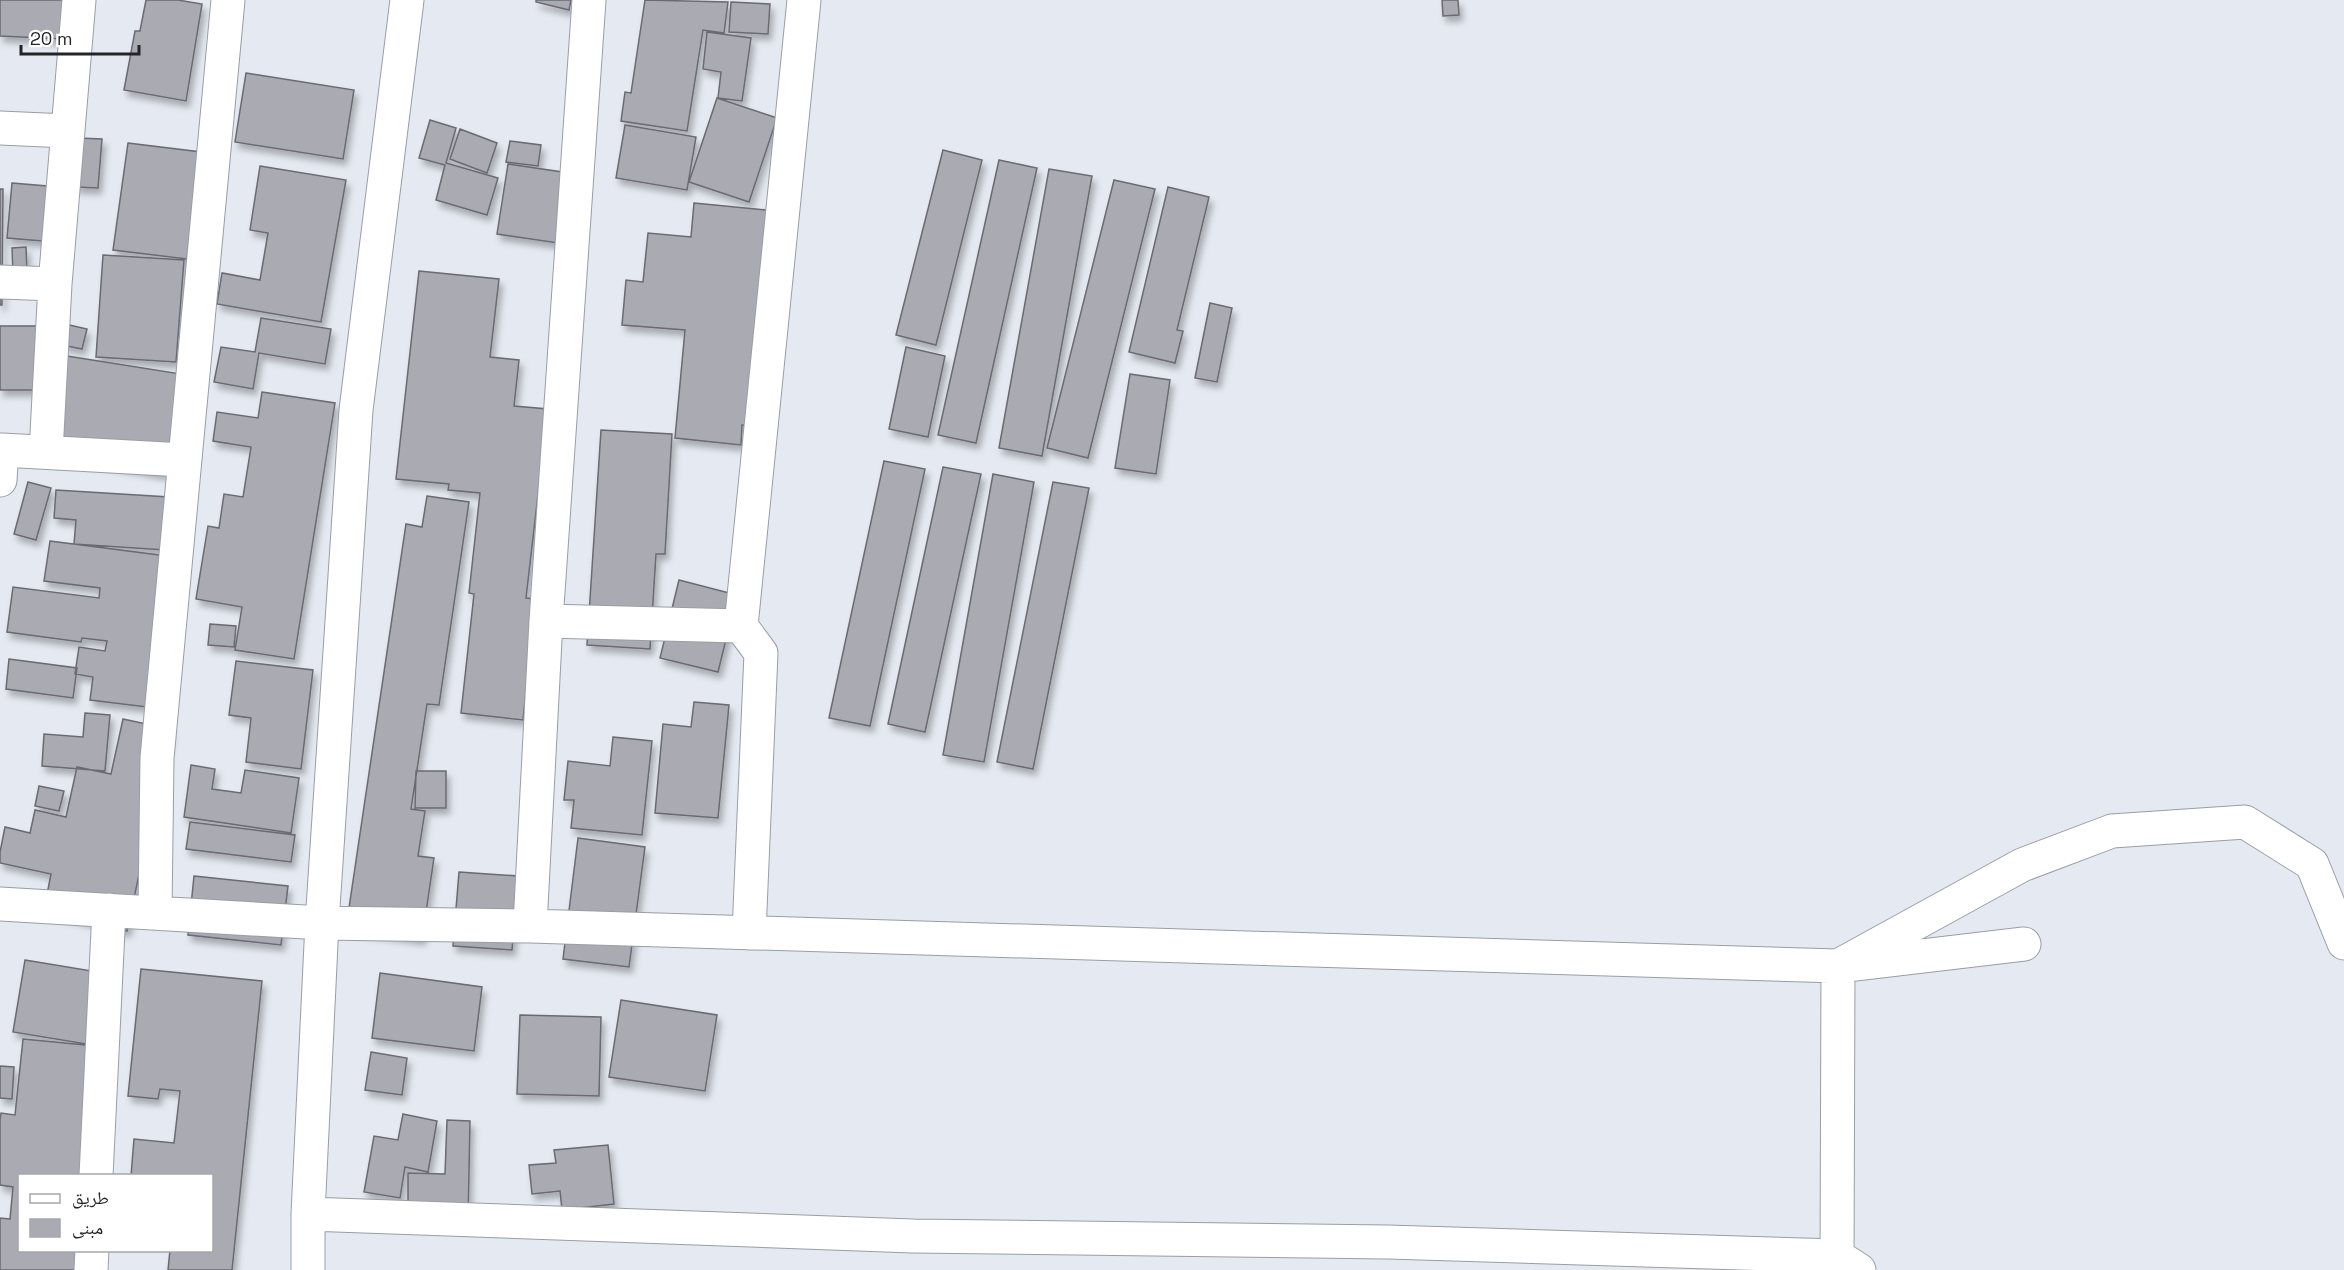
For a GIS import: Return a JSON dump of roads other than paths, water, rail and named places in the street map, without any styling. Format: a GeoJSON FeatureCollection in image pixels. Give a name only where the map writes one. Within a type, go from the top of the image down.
{"type":"FeatureCollection","features":[{"type":"Feature","properties":{"kind":"street"},"geometry":{"type":"LineString","coordinates":[[46,452],[55,284],[79,0]]}},
{"type":"Feature","properties":{"kind":"street"},"geometry":{"type":"LineString","coordinates":[[155,912],[157,758],[228,0]]}},
{"type":"Feature","properties":{"kind":"street"},"geometry":{"type":"LineString","coordinates":[[308,1270],[308,1214],[322,923],[356,410],[406,0]]}},
{"type":"Feature","properties":{"kind":"street"},"geometry":{"type":"LineString","coordinates":[[530,926],[546,621],[589,0]]}},
{"type":"Feature","properties":{"kind":"street"},"geometry":{"type":"LineString","coordinates":[[749,933],[761,653],[741,627],[804,0]]}},
{"type":"Feature","properties":{"kind":"street"},"geometry":{"type":"LineString","coordinates":[[0,128],[67,131]]}},
{"type":"Feature","properties":{"kind":"street"},"geometry":{"type":"LineString","coordinates":[[0,282],[55,284]]}},
{"type":"Feature","properties":{"kind":"street"},"geometry":{"type":"LineString","coordinates":[[1,460],[46,452],[184,460]]}},
{"type":"Feature","properties":{"kind":"street"},"geometry":{"type":"LineString","coordinates":[[546,621],[741,627]]}},
{"type":"Feature","properties":{"kind":"street"},"geometry":{"type":"LineString","coordinates":[[1838,966],[2022,865],[2112,831],[2246,822],[2312,864],[2344,943]]}},
{"type":"Feature","properties":{"kind":"street"},"geometry":{"type":"LineString","coordinates":[[0,904],[322,923],[530,926],[1838,966],[2024,944]]}},
{"type":"Feature","properties":{"kind":"street"},"geometry":{"type":"LineString","coordinates":[[96,1174],[109,910]]}},
{"type":"Feature","properties":{"kind":"street"},"geometry":{"type":"LineString","coordinates":[[308,1214],[901,1236],[1388,1242],[1844,1265],[1838,966]]}},
{"type":"Feature","properties":{"kind":"street"},"geometry":{"type":"LineString","coordinates":[[91,1270],[92,1252]]}}]}
